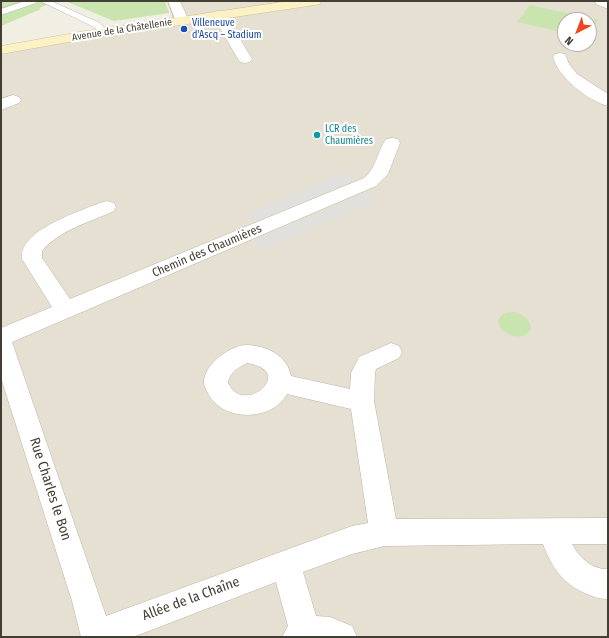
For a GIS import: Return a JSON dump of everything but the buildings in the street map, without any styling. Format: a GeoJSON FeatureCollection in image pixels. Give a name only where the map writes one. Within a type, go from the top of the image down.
{"type":"FeatureCollection","features":[{"type":"Feature","properties":{"kind":"street"},"geometry":{"type":"LineString","coordinates":[[174,1],[182,21]]}},
{"type":"Feature","properties":{"kind":"street","name":"Avenue de la Châtellenie"},"geometry":{"type":"LineString","coordinates":[[1,50],[104,32],[315,1]]}},
{"type":"Feature","properties":{"kind":"street"},"geometry":{"type":"LineString","coordinates":[[601,1],[608,5]]}},
{"type":"Feature","properties":{"kind":"street"},"geometry":{"type":"LineString","coordinates":[[219,15],[245,59]]}},
{"type":"Feature","properties":{"kind":"street"},"geometry":{"type":"LineString","coordinates":[[560,58],[564,70],[608,100]]}},
{"type":"Feature","properties":{"kind":"street","name":"Chemin des Chaumières"},"geometry":{"type":"LineString","coordinates":[[1,337],[66,311],[370,182],[379,175],[386,153],[392,143]]}},
{"type":"Feature","properties":{"kind":"street"},"geometry":{"type":"LineString","coordinates":[[66,311],[32,259],[33,248],[37,243],[50,234],[107,207]]}},
{"type":"Feature","properties":{"kind":"street","name":"Rue Charles le Bon"},"geometry":{"type":"LineString","coordinates":[[1,342],[97,636]]}},
{"type":"Feature","properties":{"kind":"street"},"geometry":{"type":"LineString","coordinates":[[384,533],[362,401],[363,373],[367,363],[391,352]]}},
{"type":"Feature","properties":{"kind":"street"},"geometry":{"type":"LineString","coordinates":[[280,383],[362,401]]}},
{"type":"Feature","properties":{"kind":"street"},"geometry":{"type":"LineString","coordinates":[[552,531],[562,557],[568,566],[577,574],[604,585],[608,584]]}},
{"type":"Feature","properties":{"kind":"street","name":"Allée de la Chaîne"},"geometry":{"type":"LineString","coordinates":[[97,636],[352,540],[384,533],[608,531]]}},
{"type":"Feature","properties":{"kind":"street"},"geometry":{"type":"LineString","coordinates":[[286,564],[301,635],[318,631],[331,632],[341,637]]}},
{"type":"Feature","properties":{"kind":"lane"},"geometry":{"type":"LineString","coordinates":[[1,12],[33,1]]}},
{"type":"Feature","properties":{"kind":"lane"},"geometry":{"type":"LineString","coordinates":[[44,1],[98,25],[104,32]]}},
{"type":"Feature","properties":{"kind":"shaded area"},"geometry":{"type":"Polygon","coordinates":[[[167,1],[608,1],[608,637],[1,637],[1,49],[172,17],[167,1]]]}},
{"type":"Feature","properties":{"kind":"shaded area"},"geometry":{"type":"Polygon","coordinates":[[[345,172],[355,180],[256,224],[246,214],[345,172]]]}},
{"type":"Feature","properties":{"kind":"shaded area"},"geometry":{"type":"Polygon","coordinates":[[[367,192],[377,200],[262,251],[253,241],[367,192]]]}},
{"type":"Feature","properties":{"kind":"green space"},"geometry":{"type":"Polygon","coordinates":[[[1,1],[55,1],[39,8],[41,9],[1,26],[1,1]]]}},
{"type":"Feature","properties":{"kind":"green space"},"geometry":{"type":"Polygon","coordinates":[[[65,1],[165,1],[169,13],[114,21],[65,1]]]}},
{"type":"Feature","properties":{"kind":"green space"},"geometry":{"type":"Polygon","coordinates":[[[530,5],[562,12],[557,12],[557,31],[517,22],[530,5]]]}},
{"type":"Feature","properties":{"kind":"green space"},"geometry":{"type":"Polygon","coordinates":[[[515,312],[521,314],[529,322],[531,328],[524,336],[519,337],[508,334],[500,327],[498,322],[500,317],[504,314],[515,312]]]}},
{"type":"Feature","properties":{"kind":"place","name":"Villeneuve d'Ascq – Stadium"},"geometry":{"type":"Point","coordinates":[184,29]}},
{"type":"Feature","properties":{"kind":"place","name":"LCR des Chaumières"},"geometry":{"type":"Point","coordinates":[317,135]}}]}
